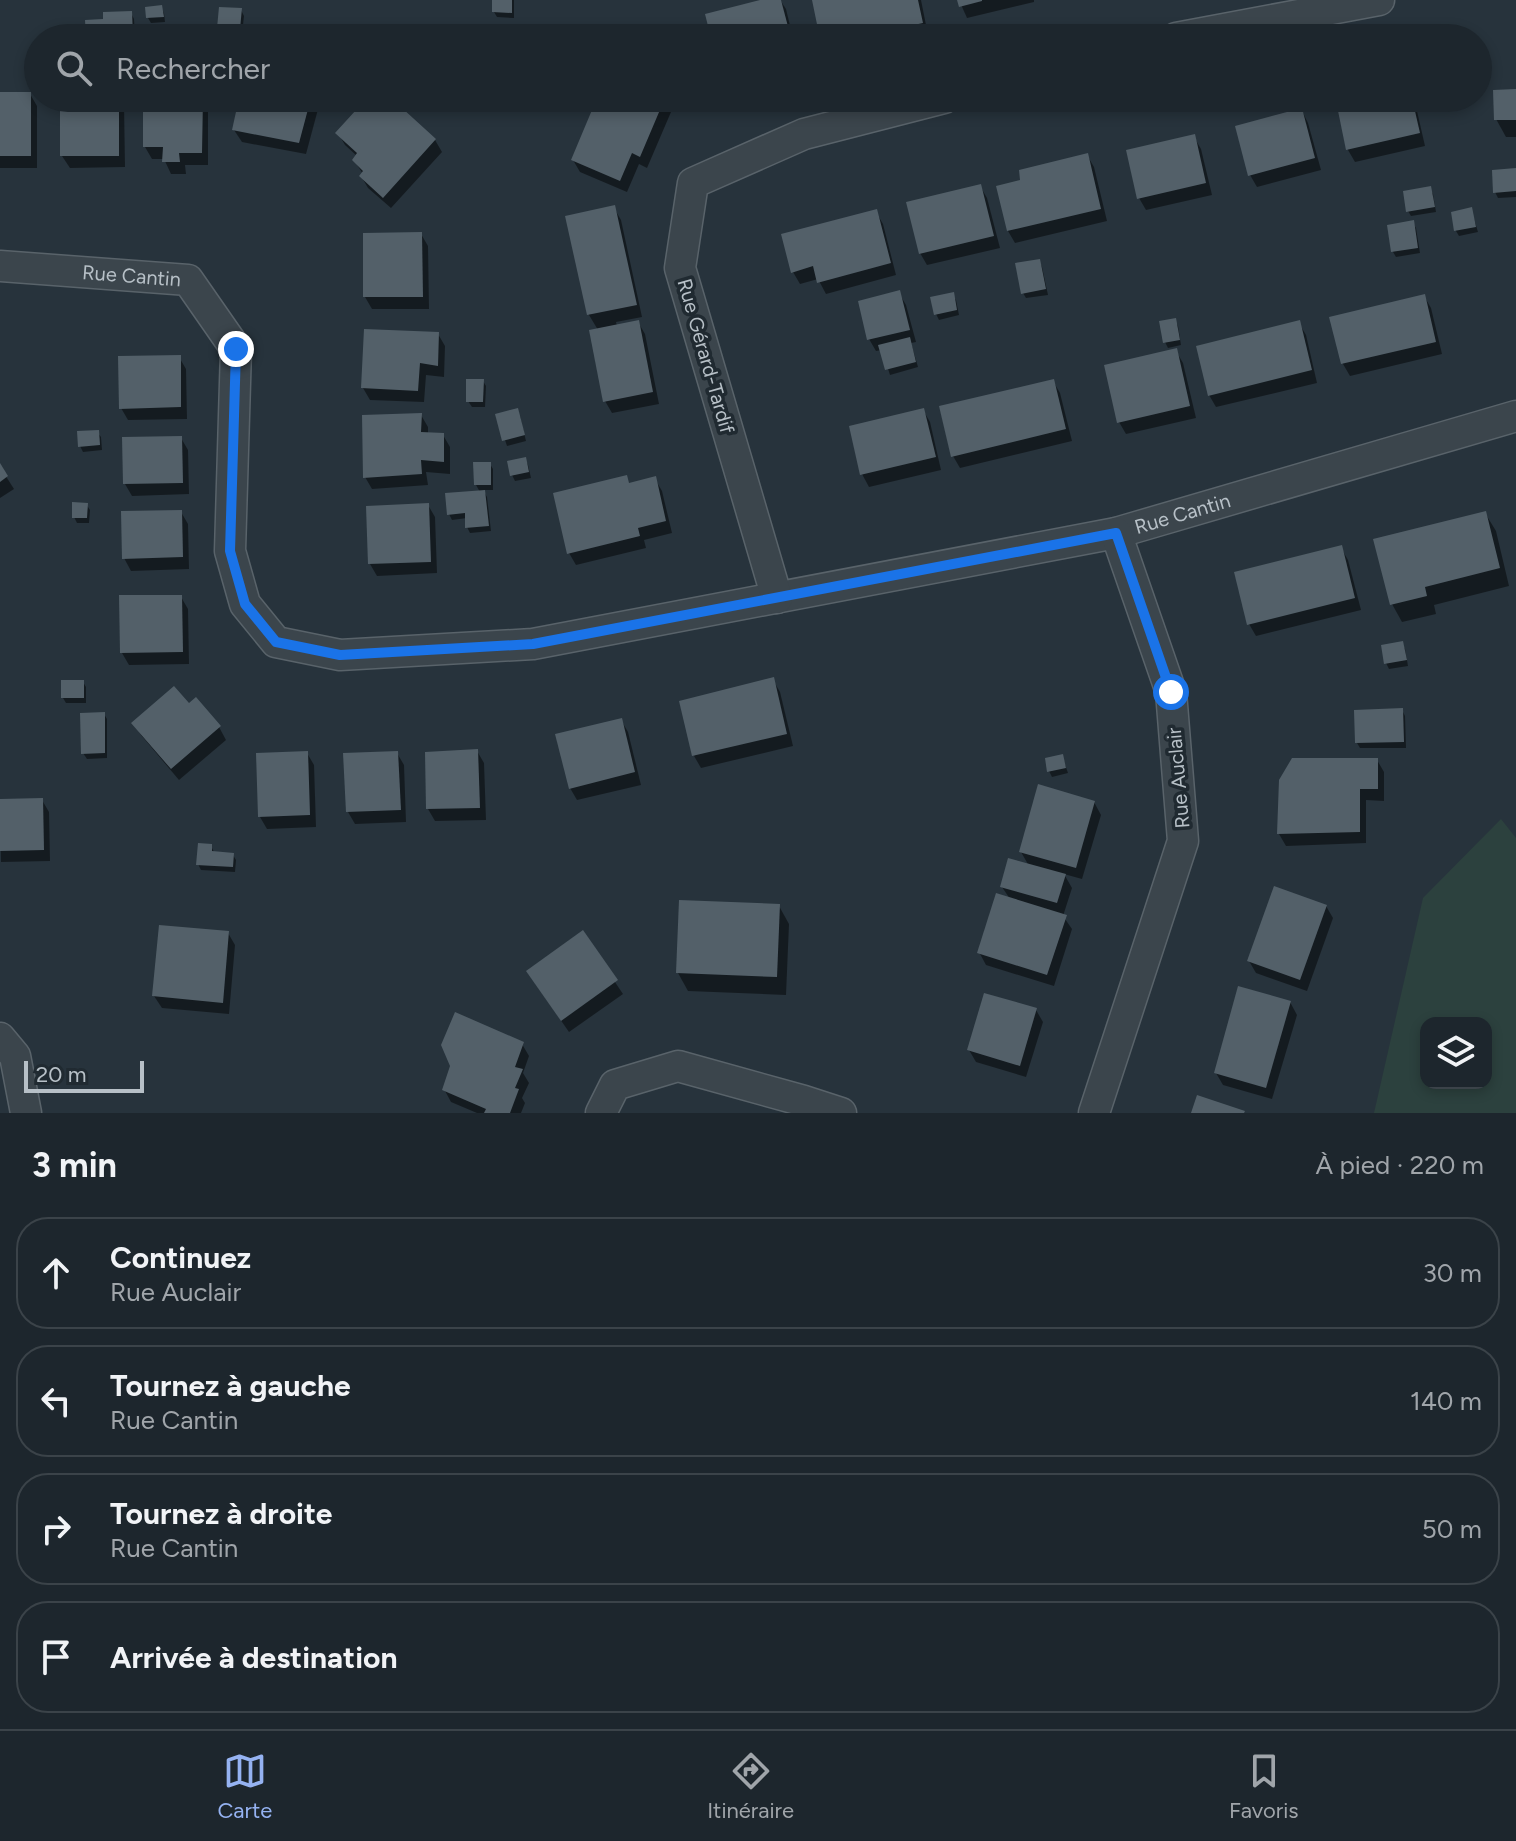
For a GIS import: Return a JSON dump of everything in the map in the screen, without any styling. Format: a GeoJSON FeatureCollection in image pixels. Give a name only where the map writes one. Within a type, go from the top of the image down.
{"type":"FeatureCollection","features":[{"type":"Feature","properties":{"kind":"street"},"geometry":{"type":"LineString","coordinates":[[1251,24],[1379,0]]}},
{"type":"Feature","properties":{"kind":"street","name":"Rue Gérard-Tardif"},"geometry":{"type":"LineString","coordinates":[[777,598],[680,268],[693,183],[804,134],[890,112]]}},
{"type":"Feature","properties":{"kind":"street","name":"Rue Cantin"},"geometry":{"type":"LineString","coordinates":[[0,266],[188,280],[236,349],[230,551],[245,604],[276,642],[340,655],[533,644],[1116,533],[1516,416]]}},
{"type":"Feature","properties":{"kind":"street","name":"Rue Auclair"},"geometry":{"type":"LineString","coordinates":[[1094,1113],[1183,841],[1171,692],[1116,533]]}},
{"type":"Feature","properties":{"kind":"street"},"geometry":{"type":"LineString","coordinates":[[0,1038],[15,1056],[26,1113]]}},
{"type":"Feature","properties":{"kind":"street"},"geometry":{"type":"LineString","coordinates":[[601,1113],[615,1085],[678,1066],[841,1113]]}},
{"type":"Feature","properties":{"kind":"green space"},"geometry":{"type":"Polygon","coordinates":[[[1501,819],[1516,838],[1516,1113],[1374,1113],[1423,898],[1501,819]]]}},
{"type":"Feature","properties":{"kind":"building"},"geometry":{"type":"Polygon","coordinates":[[[492,0],[512,0],[512,13],[492,12],[492,0]]]}},
{"type":"Feature","properties":{"kind":"building"},"geometry":{"type":"Polygon","coordinates":[[[760,0],[781,0],[787,24],[708,24],[705,14],[760,0]]]}},
{"type":"Feature","properties":{"kind":"building"},"geometry":{"type":"Polygon","coordinates":[[[812,0],[918,0],[923,23],[918,24],[817,24],[812,0]]]}},
{"type":"Feature","properties":{"kind":"building"},"geometry":{"type":"Polygon","coordinates":[[[957,0],[982,0],[982,1],[959,7],[957,0]]]}},
{"type":"Feature","properties":{"kind":"building"},"geometry":{"type":"Polygon","coordinates":[[[162,5],[164,17],[146,18],[145,7],[162,5]]]}},
{"type":"Feature","properties":{"kind":"building"},"geometry":{"type":"Polygon","coordinates":[[[219,7],[242,8],[240,24],[217,24],[219,7]]]}},
{"type":"Feature","properties":{"kind":"building"},"geometry":{"type":"Polygon","coordinates":[[[132,11],[133,24],[85,24],[85,20],[103,19],[103,12],[132,11]]]}},
{"type":"Feature","properties":{"kind":"building"},"geometry":{"type":"Polygon","coordinates":[[[1516,89],[1516,120],[1494,120],[1493,90],[1516,89]]]}},
{"type":"Feature","properties":{"kind":"building"},"geometry":{"type":"Polygon","coordinates":[[[0,92],[24,92],[24,112],[31,112],[31,156],[0,156],[0,92]]]}},
{"type":"Feature","properties":{"kind":"building"},"geometry":{"type":"Polygon","coordinates":[[[60,112],[119,112],[119,156],[60,156],[60,112]]]}},
{"type":"Feature","properties":{"kind":"building"},"geometry":{"type":"Polygon","coordinates":[[[143,112],[203,112],[202,153],[179,153],[180,162],[162,162],[163,147],[143,147],[143,112]]]}},
{"type":"Feature","properties":{"kind":"building"},"geometry":{"type":"Polygon","coordinates":[[[236,112],[307,112],[299,143],[232,130],[236,112]]]}},
{"type":"Feature","properties":{"kind":"building"},"geometry":{"type":"Polygon","coordinates":[[[354,112],[406,112],[436,139],[383,198],[359,176],[363,171],[352,160],[357,153],[335,133],[354,112]]]}},
{"type":"Feature","properties":{"kind":"building"},"geometry":{"type":"Polygon","coordinates":[[[591,112],[659,112],[640,157],[632,153],[620,181],[571,160],[591,112]]]}},
{"type":"Feature","properties":{"kind":"building"},"geometry":{"type":"Polygon","coordinates":[[[1287,112],[1303,112],[1315,158],[1248,176],[1235,126],[1287,112]]]}},
{"type":"Feature","properties":{"kind":"building"},"geometry":{"type":"Polygon","coordinates":[[[1338,112],[1415,112],[1420,133],[1346,150],[1338,112]]]}},
{"type":"Feature","properties":{"kind":"building"},"geometry":{"type":"Polygon","coordinates":[[[1195,134],[1206,183],[1137,199],[1126,150],[1195,134]]]}},
{"type":"Feature","properties":{"kind":"building"},"geometry":{"type":"Polygon","coordinates":[[[1088,153],[1101,209],[1007,231],[996,186],[1020,180],[1019,170],[1088,153]]]}},
{"type":"Feature","properties":{"kind":"building"},"geometry":{"type":"Polygon","coordinates":[[[1516,168],[1516,191],[1493,193],[1492,170],[1516,168]]]}},
{"type":"Feature","properties":{"kind":"building"},"geometry":{"type":"Polygon","coordinates":[[[981,184],[994,236],[919,254],[906,202],[981,184]]]}},
{"type":"Feature","properties":{"kind":"building"},"geometry":{"type":"Polygon","coordinates":[[[1431,186],[1435,207],[1406,212],[1403,191],[1431,186]]]}},
{"type":"Feature","properties":{"kind":"building"},"geometry":{"type":"Polygon","coordinates":[[[615,205],[637,305],[587,315],[565,216],[615,205]]]}},
{"type":"Feature","properties":{"kind":"building"},"geometry":{"type":"Polygon","coordinates":[[[1472,207],[1476,227],[1454,231],[1451,212],[1472,207]]]}},
{"type":"Feature","properties":{"kind":"building"},"geometry":{"type":"Polygon","coordinates":[[[877,209],[891,263],[817,283],[813,266],[791,273],[781,234],[877,209]]]}},
{"type":"Feature","properties":{"kind":"building"},"geometry":{"type":"Polygon","coordinates":[[[1414,220],[1418,248],[1391,252],[1387,225],[1414,220]]]}},
{"type":"Feature","properties":{"kind":"building"},"geometry":{"type":"Polygon","coordinates":[[[422,232],[423,297],[363,297],[363,233],[422,232]]]}},
{"type":"Feature","properties":{"kind":"building"},"geometry":{"type":"Polygon","coordinates":[[[1040,259],[1046,289],[1021,294],[1015,263],[1040,259]]]}},
{"type":"Feature","properties":{"kind":"building"},"geometry":{"type":"Polygon","coordinates":[[[900,290],[910,330],[867,340],[858,301],[900,290]]]}},
{"type":"Feature","properties":{"kind":"building"},"geometry":{"type":"Polygon","coordinates":[[[954,292],[957,310],[934,315],[930,297],[954,292]]]}},
{"type":"Feature","properties":{"kind":"building"},"geometry":{"type":"Polygon","coordinates":[[[1425,294],[1436,342],[1341,364],[1329,317],[1425,294]]]}},
{"type":"Feature","properties":{"kind":"building"},"geometry":{"type":"Polygon","coordinates":[[[1176,318],[1180,340],[1163,343],[1159,321],[1176,318]]]}},
{"type":"Feature","properties":{"kind":"building"},"geometry":{"type":"Polygon","coordinates":[[[639,320],[653,392],[603,402],[589,330],[639,320]]]}},
{"type":"Feature","properties":{"kind":"building"},"geometry":{"type":"Polygon","coordinates":[[[1300,320],[1312,370],[1208,396],[1196,346],[1300,320]]]}},
{"type":"Feature","properties":{"kind":"building"},"geometry":{"type":"Polygon","coordinates":[[[364,329],[439,332],[438,366],[420,363],[418,391],[361,388],[364,329]]]}},
{"type":"Feature","properties":{"kind":"building"},"geometry":{"type":"Polygon","coordinates":[[[910,337],[916,362],[885,370],[878,345],[910,337]]]}},
{"type":"Feature","properties":{"kind":"building"},"geometry":{"type":"Polygon","coordinates":[[[1177,348],[1190,406],[1117,423],[1104,365],[1177,348]]]}},
{"type":"Feature","properties":{"kind":"building"},"geometry":{"type":"Polygon","coordinates":[[[181,355],[181,407],[119,409],[118,356],[181,355]]]}},
{"type":"Feature","properties":{"kind":"building"},"geometry":{"type":"Polygon","coordinates":[[[466,379],[484,379],[483,402],[466,402],[466,379]]]}},
{"type":"Feature","properties":{"kind":"building"},"geometry":{"type":"Polygon","coordinates":[[[1054,379],[1066,429],[951,457],[939,406],[1054,379]]]}},
{"type":"Feature","properties":{"kind":"building"},"geometry":{"type":"Polygon","coordinates":[[[518,408],[525,435],[502,441],[495,414],[518,408]]]}},
{"type":"Feature","properties":{"kind":"building"},"geometry":{"type":"Polygon","coordinates":[[[924,408],[936,457],[860,475],[849,426],[924,408]]]}},
{"type":"Feature","properties":{"kind":"building"},"geometry":{"type":"Polygon","coordinates":[[[422,413],[421,432],[444,433],[444,462],[421,460],[422,474],[363,478],[362,415],[422,413]]]}},
{"type":"Feature","properties":{"kind":"building"},"geometry":{"type":"Polygon","coordinates":[[[99,430],[100,445],[78,447],[77,431],[99,430]]]}},
{"type":"Feature","properties":{"kind":"building"},"geometry":{"type":"Polygon","coordinates":[[[182,436],[183,483],[123,484],[122,437],[182,436]]]}},
{"type":"Feature","properties":{"kind":"building"},"geometry":{"type":"Polygon","coordinates":[[[526,457],[529,472],[510,476],[507,461],[526,457]]]}},
{"type":"Feature","properties":{"kind":"building"},"geometry":{"type":"Polygon","coordinates":[[[473,462],[491,462],[491,485],[474,485],[473,462]]]}},
{"type":"Feature","properties":{"kind":"building"},"geometry":{"type":"Polygon","coordinates":[[[0,463],[8,476],[0,482],[0,463]]]}},
{"type":"Feature","properties":{"kind":"building"},"geometry":{"type":"Polygon","coordinates":[[[627,475],[629,483],[656,476],[666,521],[638,528],[640,536],[567,554],[553,493],[627,475]]]}},
{"type":"Feature","properties":{"kind":"building"},"geometry":{"type":"Polygon","coordinates":[[[485,490],[489,526],[465,528],[465,513],[447,515],[445,493],[485,490]]]}},
{"type":"Feature","properties":{"kind":"building"},"geometry":{"type":"Polygon","coordinates":[[[72,502],[88,503],[87,518],[72,518],[72,502]]]}},
{"type":"Feature","properties":{"kind":"building"},"geometry":{"type":"Polygon","coordinates":[[[429,503],[431,562],[368,564],[366,506],[429,503]]]}},
{"type":"Feature","properties":{"kind":"building"},"geometry":{"type":"Polygon","coordinates":[[[182,510],[183,557],[122,559],[121,511],[182,510]]]}},
{"type":"Feature","properties":{"kind":"building"},"geometry":{"type":"Polygon","coordinates":[[[1486,511],[1500,568],[1425,587],[1427,596],[1390,605],[1373,539],[1486,511]]]}},
{"type":"Feature","properties":{"kind":"building"},"geometry":{"type":"Polygon","coordinates":[[[1342,545],[1355,598],[1247,625],[1234,572],[1342,545]]]}},
{"type":"Feature","properties":{"kind":"building"},"geometry":{"type":"Polygon","coordinates":[[[119,595],[182,595],[183,652],[120,653],[119,595]]]}},
{"type":"Feature","properties":{"kind":"building"},"geometry":{"type":"Polygon","coordinates":[[[1403,641],[1407,660],[1384,664],[1381,645],[1403,641]]]}},
{"type":"Feature","properties":{"kind":"building"},"geometry":{"type":"Polygon","coordinates":[[[774,677],[787,734],[692,756],[679,701],[774,677]]]}},
{"type":"Feature","properties":{"kind":"building"},"geometry":{"type":"Polygon","coordinates":[[[61,680],[84,680],[84,698],[61,698],[61,680]]]}},
{"type":"Feature","properties":{"kind":"building"},"geometry":{"type":"Polygon","coordinates":[[[174,686],[189,703],[196,697],[221,726],[171,769],[131,723],[174,686]]]}},
{"type":"Feature","properties":{"kind":"building"},"geometry":{"type":"Polygon","coordinates":[[[1403,708],[1404,742],[1355,743],[1354,710],[1403,708]]]}},
{"type":"Feature","properties":{"kind":"building"},"geometry":{"type":"Polygon","coordinates":[[[105,712],[105,753],[81,754],[80,713],[105,712]]]}},
{"type":"Feature","properties":{"kind":"building"},"geometry":{"type":"Polygon","coordinates":[[[622,718],[635,772],[569,789],[555,734],[622,718]]]}},
{"type":"Feature","properties":{"kind":"building"},"geometry":{"type":"Polygon","coordinates":[[[478,749],[480,808],[426,809],[425,752],[478,749]]]}},
{"type":"Feature","properties":{"kind":"building"},"geometry":{"type":"Polygon","coordinates":[[[308,751],[310,815],[258,817],[256,753],[308,751]]]}},
{"type":"Feature","properties":{"kind":"building"},"geometry":{"type":"Polygon","coordinates":[[[398,751],[401,810],[346,812],[343,753],[398,751]]]}},
{"type":"Feature","properties":{"kind":"building"},"geometry":{"type":"Polygon","coordinates":[[[1063,754],[1066,768],[1047,772],[1045,758],[1063,754]]]}},
{"type":"Feature","properties":{"kind":"building"},"geometry":{"type":"Polygon","coordinates":[[[1292,758],[1378,758],[1378,789],[1360,789],[1360,832],[1277,834],[1279,780],[1292,758]]]}},
{"type":"Feature","properties":{"kind":"building"},"geometry":{"type":"Polygon","coordinates":[[[1038,784],[1095,801],[1076,868],[1019,852],[1038,784]]]}},
{"type":"Feature","properties":{"kind":"building"},"geometry":{"type":"Polygon","coordinates":[[[43,798],[44,850],[0,851],[0,799],[43,798]]]}},
{"type":"Feature","properties":{"kind":"building"},"geometry":{"type":"Polygon","coordinates":[[[198,843],[212,844],[212,851],[234,853],[233,867],[196,865],[198,843]]]}},
{"type":"Feature","properties":{"kind":"building"},"geometry":{"type":"Polygon","coordinates":[[[1008,858],[1066,874],[1057,903],[1000,887],[1008,858]]]}},
{"type":"Feature","properties":{"kind":"building"},"geometry":{"type":"Polygon","coordinates":[[[1274,886],[1327,905],[1300,980],[1247,961],[1274,886]]]}},
{"type":"Feature","properties":{"kind":"building"},"geometry":{"type":"Polygon","coordinates":[[[996,893],[1067,915],[1047,975],[977,953],[996,893]]]}},
{"type":"Feature","properties":{"kind":"building"},"geometry":{"type":"Polygon","coordinates":[[[679,900],[780,904],[777,977],[676,973],[679,900]]]}},
{"type":"Feature","properties":{"kind":"building"},"geometry":{"type":"Polygon","coordinates":[[[159,925],[229,931],[223,1003],[152,996],[159,925]]]}},
{"type":"Feature","properties":{"kind":"building"},"geometry":{"type":"Polygon","coordinates":[[[583,930],[618,980],[561,1021],[526,971],[583,930]]]}},
{"type":"Feature","properties":{"kind":"building"},"geometry":{"type":"Polygon","coordinates":[[[1238,986],[1291,1001],[1266,1088],[1214,1073],[1238,986]]]}},
{"type":"Feature","properties":{"kind":"building"},"geometry":{"type":"Polygon","coordinates":[[[984,993],[1037,1008],[1020,1066],[967,1050],[984,993]]]}},
{"type":"Feature","properties":{"kind":"building"},"geometry":{"type":"Polygon","coordinates":[[[455,1012],[524,1042],[515,1067],[523,1069],[510,1113],[484,1113],[486,1109],[442,1090],[450,1066],[441,1045],[455,1012]]]}},
{"type":"Feature","properties":{"kind":"building"},"geometry":{"type":"Polygon","coordinates":[[[1197,1095],[1245,1111],[1191,1113],[1197,1095]]]}},
{"type":"Feature","properties":{"kind":"route"},"geometry":{"type":"LineString","coordinates":[[236,349],[230,551],[245,604],[276,642],[340,655],[533,644],[1116,533],[1171,692]]}}]}
